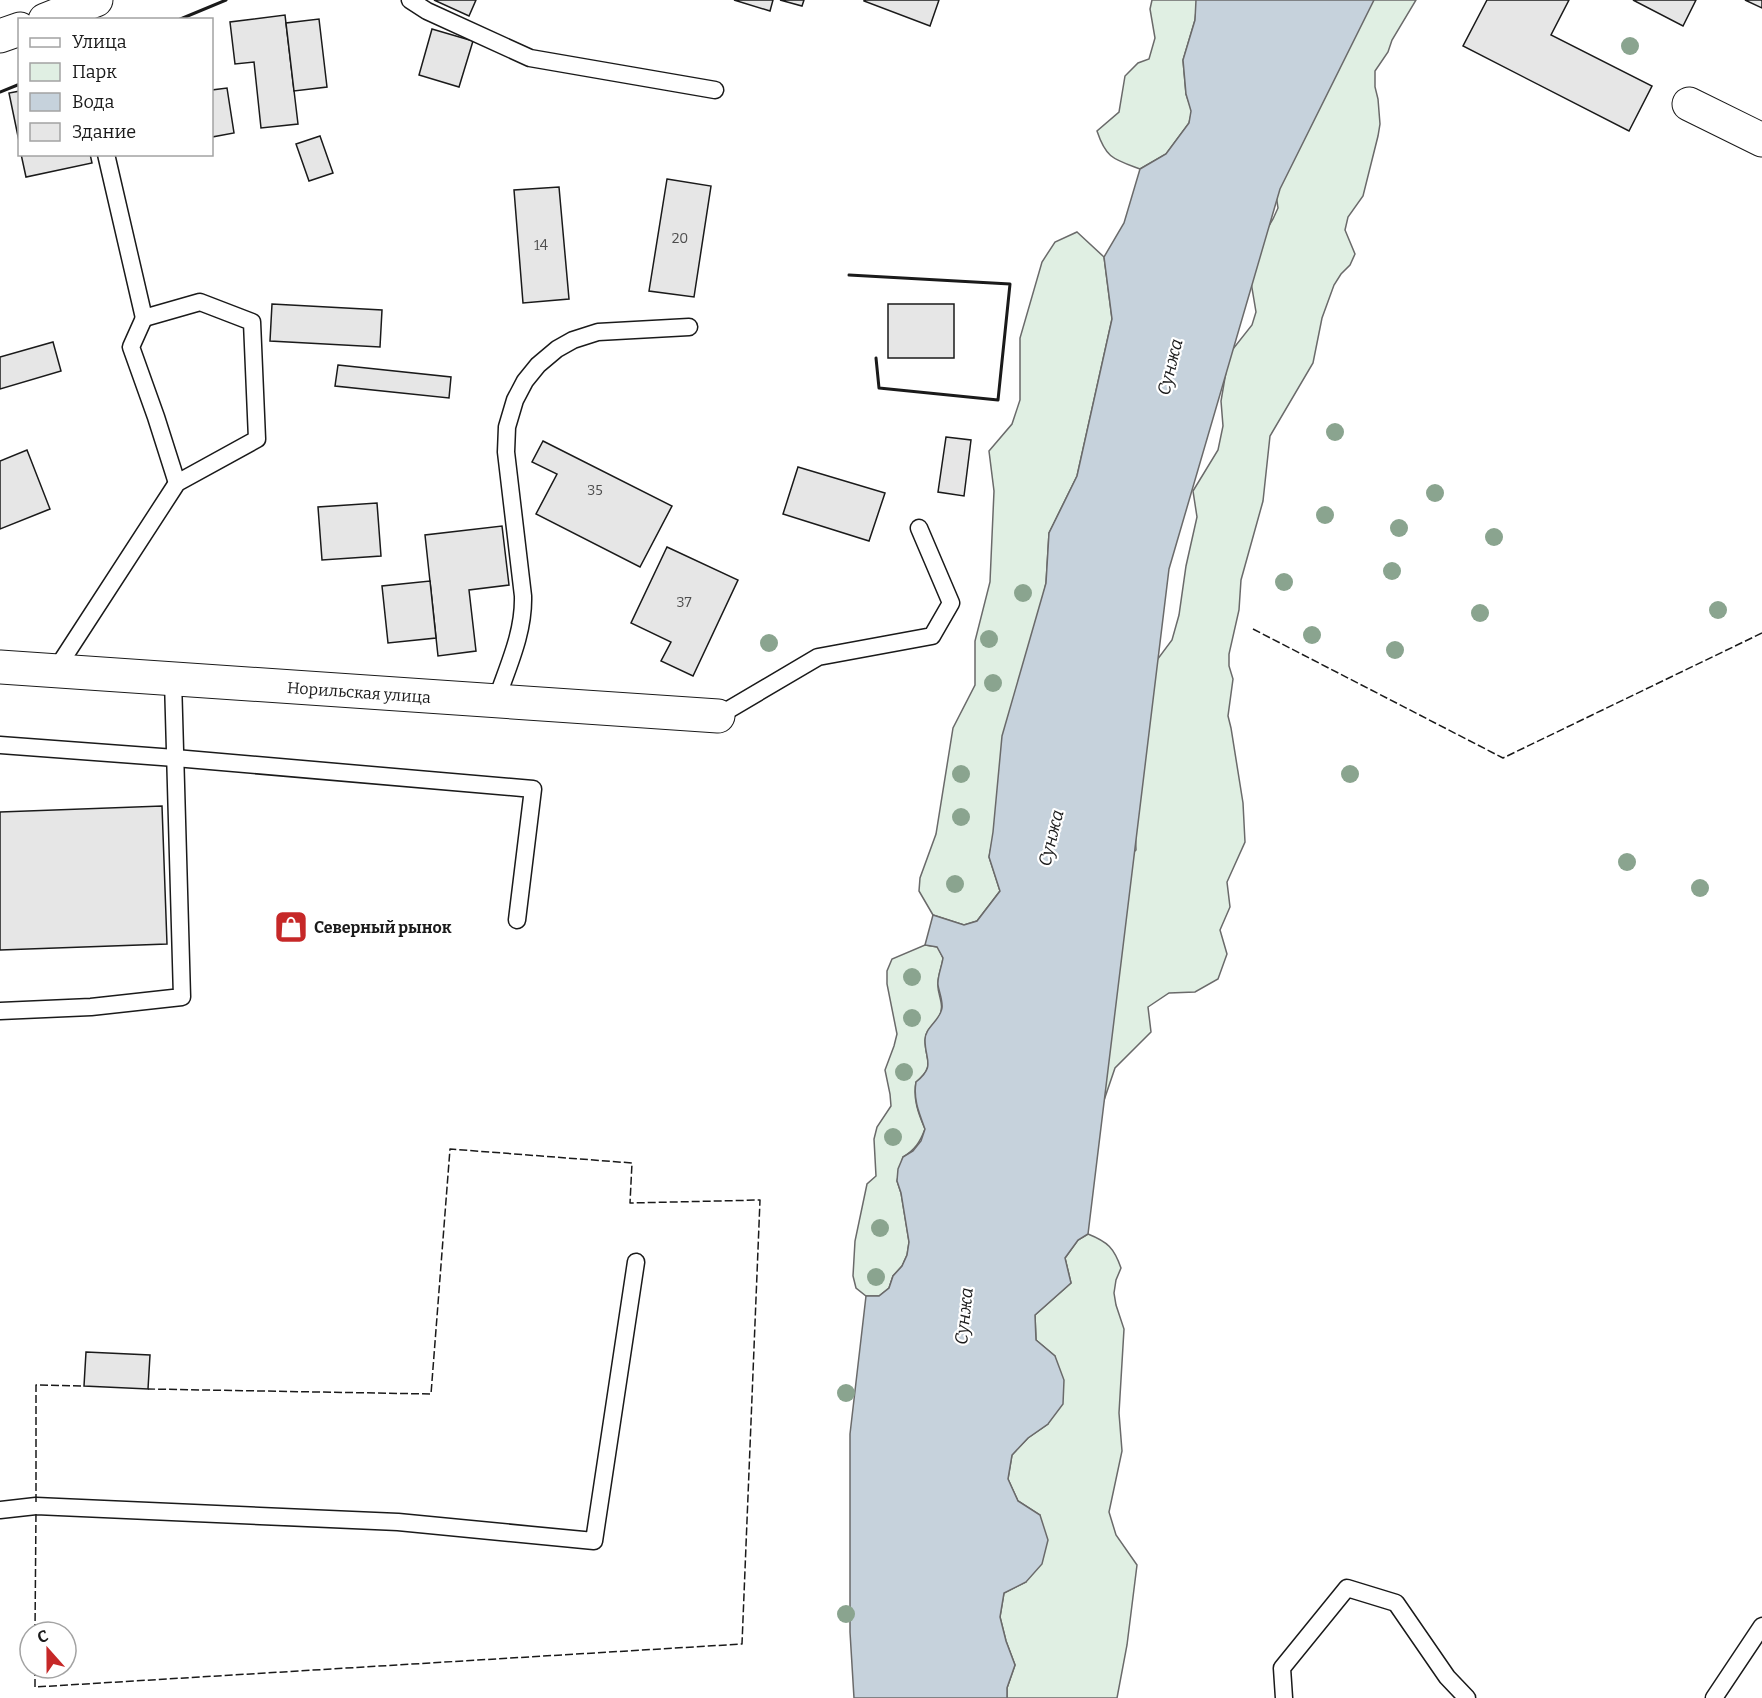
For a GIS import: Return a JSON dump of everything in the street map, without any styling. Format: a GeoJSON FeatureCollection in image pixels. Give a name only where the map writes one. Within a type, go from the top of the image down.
{"type":"FeatureCollection","features":[{"type":"Feature","properties":{"kind":"street"},"geometry":{"type":"LineString","coordinates":[[0,36],[18,30]]}},
{"type":"Feature","properties":{"kind":"street"},"geometry":{"type":"LineString","coordinates":[[1689,104],[1762,140]]}},
{"type":"Feature","properties":{"kind":"street","name":"Норильская улица"},"geometry":{"type":"LineString","coordinates":[[0,667],[718,716]]}},
{"type":"Feature","properties":{"kind":"lane"},"geometry":{"type":"LineString","coordinates":[[410,0],[426,11],[530,58],[715,90]]}},
{"type":"Feature","properties":{"kind":"lane"},"geometry":{"type":"LineString","coordinates":[[106,156],[144,318],[131,347],[177,483]]}},
{"type":"Feature","properties":{"kind":"lane"},"geometry":{"type":"LineString","coordinates":[[56,671],[177,483],[257,439],[252,322],[200,302],[144,318]]}},
{"type":"Feature","properties":{"kind":"lane"},"geometry":{"type":"LineString","coordinates":[[496,701],[524,613],[506,452],[507,427],[515,400],[525,381],[538,365],[573,340],[598,333],[689,327]]}},
{"type":"Feature","properties":{"kind":"lane"},"geometry":{"type":"LineString","coordinates":[[718,716],[818,657],[932,636],[951,603],[919,528]]}},
{"type":"Feature","properties":{"kind":"lane"},"geometry":{"type":"LineString","coordinates":[[0,1011],[91,1007],[182,997],[172,680]]}},
{"type":"Feature","properties":{"kind":"lane"},"geometry":{"type":"LineString","coordinates":[[0,745],[533,789],[517,920]]}},
{"type":"Feature","properties":{"kind":"lane"},"geometry":{"type":"LineString","coordinates":[[0,1510],[36,1506],[398,1522],[594,1541],[636,1262]]}},
{"type":"Feature","properties":{"kind":"lane"},"geometry":{"type":"LineString","coordinates":[[1284,1698],[1282,1668],[1347,1588],[1396,1603],[1447,1677],[1467,1698]]}},
{"type":"Feature","properties":{"kind":"lane"},"geometry":{"type":"LineString","coordinates":[[1714,1698],[1762,1626]]}},
{"type":"Feature","properties":{"kind":"green space"},"geometry":{"type":"Polygon","coordinates":[[[1152,0],[1196,0],[1197,2],[1195,20],[1183,60],[1186,94],[1192,111],[1189,123],[1166,154],[1140,169],[1123,163],[1107,152],[1097,131],[1119,112],[1125,76],[1138,63],[1149,59],[1155,38],[1150,9],[1152,0]]]}},
{"type":"Feature","properties":{"kind":"green space"},"geometry":{"type":"Polygon","coordinates":[[[1356,0],[1416,0],[1375,71],[1380,124],[1378,136],[1363,196],[1348,217],[1345,230],[1355,254],[1350,265],[1334,285],[1322,318],[1313,363],[1270,436],[1263,501],[1241,580],[1239,610],[1229,654],[1229,666],[1233,679],[1228,716],[1243,803],[1245,842],[1227,882],[1230,907],[1220,930],[1227,954],[1218,979],[1195,992],[1169,993],[1148,1007],[1151,1032],[1115,1068],[1099,1115],[1119,866],[1136,850],[1135,824],[1157,660],[1172,640],[1179,615],[1186,566],[1197,517],[1193,491],[1218,450],[1223,426],[1221,401],[1229,354],[1252,325],[1256,312],[1250,276],[1260,241],[1278,208],[1273,175],[1356,0]]]}},
{"type":"Feature","properties":{"kind":"green space"},"geometry":{"type":"Polygon","coordinates":[[[1077,232],[1104,257],[1112,319],[1077,476],[1049,533],[1046,583],[989,857],[1000,891],[977,921],[964,925],[933,915],[919,891],[920,878],[936,834],[953,728],[975,685],[975,641],[990,582],[994,491],[989,451],[1012,424],[1020,400],[1020,338],[1042,262],[1055,242],[1077,232]]]}},
{"type":"Feature","properties":{"kind":"green space"},"geometry":{"type":"Polygon","coordinates":[[[925,945],[938,947],[943,958],[938,978],[942,1008],[939,1017],[925,1036],[928,1067],[916,1082],[917,1106],[925,1129],[917,1145],[903,1157],[897,1181],[909,1242],[907,1255],[902,1266],[893,1276],[889,1288],[879,1296],[866,1296],[856,1288],[853,1276],[855,1241],[867,1184],[876,1176],[874,1139],[877,1127],[891,1106],[885,1070],[897,1034],[887,984],[887,971],[892,959],[925,945]]]}},
{"type":"Feature","properties":{"kind":"green space"},"geometry":{"type":"Polygon","coordinates":[[[1088,1234],[1109,1246],[1116,1255],[1121,1268],[1114,1293],[1124,1329],[1119,1413],[1122,1451],[1109,1512],[1116,1535],[1137,1565],[1127,1645],[1117,1698],[1007,1698],[1007,1688],[1015,1665],[1000,1617],[1004,1593],[1026,1582],[1040,1515],[1018,1501],[1008,1479],[1012,1455],[1028,1438],[1048,1424],[1055,1356],[1036,1340],[1035,1315],[1071,1283],[1065,1258],[1078,1240],[1088,1234]]]}},
{"type":"Feature","properties":{"kind":"water","name":"Сунжа"},"geometry":{"type":"Polygon","coordinates":[[[1196,0],[1374,0],[1280,189],[1169,569],[1088,1234],[1078,1240],[1065,1258],[1071,1283],[1035,1315],[1036,1340],[1055,1356],[1064,1380],[1063,1404],[1048,1424],[1028,1438],[1012,1455],[1008,1479],[1018,1501],[1040,1515],[1048,1540],[1042,1564],[1026,1582],[1004,1593],[1000,1617],[1015,1665],[1007,1688],[1007,1698],[854,1698],[850,1632],[850,1434],[866,1296],[879,1296],[889,1288],[893,1276],[902,1266],[907,1255],[909,1242],[897,1181],[898,1169],[903,1157],[913,1151],[921,1141],[925,1129],[916,1100],[915,1088],[916,1082],[928,1067],[926,1035],[939,1017],[942,1005],[938,982],[943,958],[937,947],[925,945],[933,915],[964,925],[977,921],[1000,891],[989,857],[1002,736],[1046,583],[1049,533],[1077,476],[1112,319],[1104,257],[1124,223],[1140,169],[1166,154],[1189,123],[1191,111],[1186,94],[1183,60],[1195,20],[1196,0]]]}},
{"type":"Feature","properties":{"kind":"building"},"geometry":{"type":"Polygon","coordinates":[[[434,0],[476,0],[469,16],[434,0]]]}},
{"type":"Feature","properties":{"kind":"building"},"geometry":{"type":"Polygon","coordinates":[[[734,0],[773,0],[770,11],[734,0]]]}},
{"type":"Feature","properties":{"kind":"building"},"geometry":{"type":"Polygon","coordinates":[[[780,0],[804,0],[802,6],[780,0]]]}},
{"type":"Feature","properties":{"kind":"building"},"geometry":{"type":"Polygon","coordinates":[[[864,0],[939,0],[930,26],[864,0]]]}},
{"type":"Feature","properties":{"kind":"building"},"geometry":{"type":"Polygon","coordinates":[[[1487,0],[1569,0],[1551,35],[1652,86],[1629,131],[1463,46],[1487,0]]]}},
{"type":"Feature","properties":{"kind":"building"},"geometry":{"type":"Polygon","coordinates":[[[1633,0],[1696,0],[1683,26],[1633,0]]]}},
{"type":"Feature","properties":{"kind":"building"},"geometry":{"type":"Polygon","coordinates":[[[1745,0],[1762,0],[1762,8],[1745,0]]]}},
{"type":"Feature","properties":{"kind":"building"},"geometry":{"type":"Polygon","coordinates":[[[285,15],[298,124],[261,128],[254,62],[235,64],[230,22],[285,15]]]}},
{"type":"Feature","properties":{"kind":"building"},"geometry":{"type":"Polygon","coordinates":[[[319,19],[327,87],[294,91],[286,23],[319,19]]]}},
{"type":"Feature","properties":{"kind":"building"},"geometry":{"type":"Polygon","coordinates":[[[432,29],[473,41],[459,87],[419,75],[432,29]]]}},
{"type":"Feature","properties":{"kind":"building"},"geometry":{"type":"Polygon","coordinates":[[[227,88],[234,133],[213,137],[213,90],[227,88]]]}},
{"type":"Feature","properties":{"kind":"building"},"geometry":{"type":"Polygon","coordinates":[[[18,91],[18,136],[9,93],[18,91]]]}},
{"type":"Feature","properties":{"kind":"building"},"geometry":{"type":"Polygon","coordinates":[[[320,136],[333,173],[309,181],[296,144],[320,136]]]}},
{"type":"Feature","properties":{"kind":"building"},"geometry":{"type":"Polygon","coordinates":[[[21,156],[90,156],[92,163],[26,177],[21,156]]]}},
{"type":"Feature","properties":{"kind":"building"},"geometry":{"type":"Polygon","coordinates":[[[667,179],[711,186],[694,297],[649,291],[667,179]]]}},
{"type":"Feature","properties":{"kind":"building"},"geometry":{"type":"Polygon","coordinates":[[[559,187],[569,299],[523,303],[514,190],[559,187]]]}},
{"type":"Feature","properties":{"kind":"building"},"geometry":{"type":"Polygon","coordinates":[[[272,304],[382,310],[380,347],[270,341],[272,304]]]}},
{"type":"Feature","properties":{"kind":"building"},"geometry":{"type":"Polygon","coordinates":[[[888,304],[954,304],[954,358],[888,358],[888,304]]]}},
{"type":"Feature","properties":{"kind":"building"},"geometry":{"type":"Polygon","coordinates":[[[53,342],[61,371],[0,389],[0,357],[53,342]]]}},
{"type":"Feature","properties":{"kind":"building"},"geometry":{"type":"Polygon","coordinates":[[[338,365],[451,377],[449,398],[335,386],[338,365]]]}},
{"type":"Feature","properties":{"kind":"building"},"geometry":{"type":"Polygon","coordinates":[[[946,437],[971,440],[964,496],[938,492],[946,437]]]}},
{"type":"Feature","properties":{"kind":"building"},"geometry":{"type":"Polygon","coordinates":[[[543,441],[672,506],[640,567],[536,514],[557,474],[532,462],[543,441]]]}},
{"type":"Feature","properties":{"kind":"building"},"geometry":{"type":"Polygon","coordinates":[[[27,450],[50,509],[0,529],[0,461],[27,450]]]}},
{"type":"Feature","properties":{"kind":"building"},"geometry":{"type":"Polygon","coordinates":[[[798,467],[885,493],[869,541],[783,514],[798,467]]]}},
{"type":"Feature","properties":{"kind":"building"},"geometry":{"type":"Polygon","coordinates":[[[377,503],[381,556],[322,560],[318,507],[377,503]]]}},
{"type":"Feature","properties":{"kind":"building"},"geometry":{"type":"Polygon","coordinates":[[[502,526],[509,585],[469,590],[476,651],[438,656],[425,535],[502,526]]]}},
{"type":"Feature","properties":{"kind":"building"},"geometry":{"type":"Polygon","coordinates":[[[667,547],[738,580],[693,676],[661,661],[671,642],[631,623],[667,547]]]}},
{"type":"Feature","properties":{"kind":"building"},"geometry":{"type":"Polygon","coordinates":[[[430,581],[436,638],[388,643],[382,586],[430,581]]]}},
{"type":"Feature","properties":{"kind":"building"},"geometry":{"type":"Polygon","coordinates":[[[162,806],[167,944],[0,950],[0,812],[162,806]]]}},
{"type":"Feature","properties":{"kind":"building"},"geometry":{"type":"Polygon","coordinates":[[[86,1352],[150,1355],[148,1389],[84,1386],[86,1352]]]}},
{"type":"Feature","properties":{"kind":"fence"},"geometry":{"type":"LineString","coordinates":[[1253,629],[1503,758],[1762,633]]}},
{"type":"Feature","properties":{"kind":"fence"},"geometry":{"type":"LineString","coordinates":[[35,1680],[35,1687],[742,1644],[760,1200],[630,1203],[632,1163],[450,1149],[431,1394],[148,1389]]}},
{"type":"Feature","properties":{"kind":"fence"},"geometry":{"type":"LineString","coordinates":[[36,1502],[36,1385],[84,1386]]}},
{"type":"Feature","properties":{"kind":"fence"},"geometry":{"type":"LineString","coordinates":[[35,1620],[36,1511]]}},
{"type":"Feature","properties":{"kind":"wall"},"geometry":{"type":"LineString","coordinates":[[183,18],[226,0]]}},
{"type":"Feature","properties":{"kind":"wall"},"geometry":{"type":"LineString","coordinates":[[0,92],[18,85]]}},
{"type":"Feature","properties":{"kind":"wall"},"geometry":{"type":"LineString","coordinates":[[849,275],[1010,284],[998,400],[879,388],[876,358]]}},
{"type":"Feature","properties":{"kind":"place","name":"Северный рынок"},"geometry":{"type":"Point","coordinates":[291,927]}}]}
